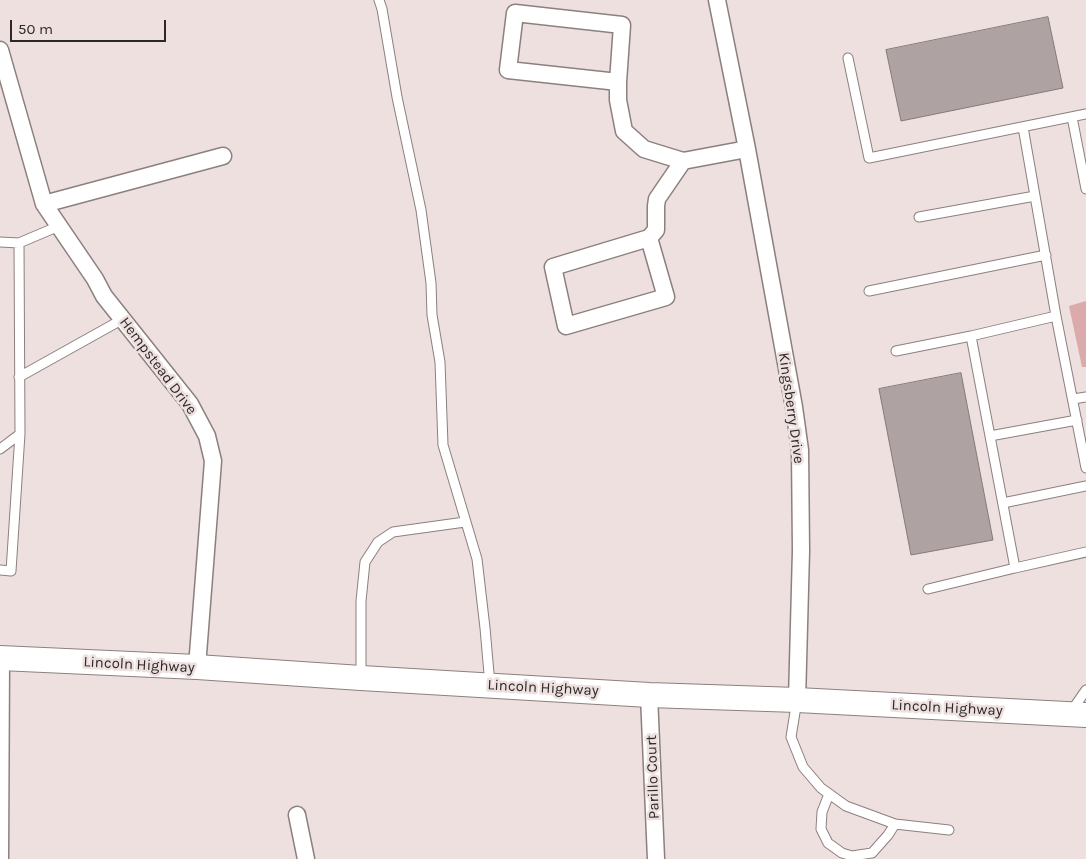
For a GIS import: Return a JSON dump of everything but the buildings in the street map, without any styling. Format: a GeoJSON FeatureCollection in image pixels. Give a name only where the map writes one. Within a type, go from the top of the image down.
{"type":"FeatureCollection","features":[{"type":"Feature","properties":{"kind":"main road","name":"Lincoln Highway"},"geometry":{"type":"LineString","coordinates":[[0,658],[197,667],[649,695],[797,700],[1078,715]]}},
{"type":"Feature","properties":{"kind":"street","name":"Kingsberry Drive"},"geometry":{"type":"LineString","coordinates":[[717,0],[747,150],[794,407],[800,450],[801,551],[797,700]]}},
{"type":"Feature","properties":{"kind":"street"},"geometry":{"type":"LineString","coordinates":[[618,82],[508,70],[515,13],[622,25],[618,100],[624,131],[644,149],[683,161],[747,150]]}},
{"type":"Feature","properties":{"kind":"street","name":"Hempstead Drive"},"geometry":{"type":"LineString","coordinates":[[0,50],[44,204],[95,279],[104,296],[190,404],[207,436],[213,461],[197,667]]}},
{"type":"Feature","properties":{"kind":"street"},"geometry":{"type":"LineString","coordinates":[[44,204],[223,156]]}},
{"type":"Feature","properties":{"kind":"street"},"geometry":{"type":"LineString","coordinates":[[649,238],[666,297],[566,326],[552,267],[649,238],[656,230],[657,199],[683,161]]}},
{"type":"Feature","properties":{"kind":"street"},"geometry":{"type":"LineString","coordinates":[[0,658],[0,859]]}},
{"type":"Feature","properties":{"kind":"street","name":"Parillo Court"},"geometry":{"type":"LineString","coordinates":[[649,695],[656,859]]}},
{"type":"Feature","properties":{"kind":"street"},"geometry":{"type":"LineString","coordinates":[[297,815],[306,859]]}},
{"type":"Feature","properties":{"kind":"lane"},"geometry":{"type":"LineString","coordinates":[[379,0],[421,210],[432,315],[440,362],[443,446],[476,559],[490,685]]}},
{"type":"Feature","properties":{"kind":"lane"},"geometry":{"type":"LineString","coordinates":[[848,58],[869,158],[1086,114]]}},
{"type":"Feature","properties":{"kind":"lane"},"geometry":{"type":"LineString","coordinates":[[1072,117],[1086,189]]}},
{"type":"Feature","properties":{"kind":"lane"},"geometry":{"type":"LineString","coordinates":[[1023,127],[1056,316],[1086,468]]}},
{"type":"Feature","properties":{"kind":"lane"},"geometry":{"type":"LineString","coordinates":[[920,217],[1035,196]]}},
{"type":"Feature","properties":{"kind":"lane"},"geometry":{"type":"LineString","coordinates":[[0,242],[19,243],[59,226]]}},
{"type":"Feature","properties":{"kind":"lane"},"geometry":{"type":"LineString","coordinates":[[0,570],[10,571],[20,434],[19,243]]}},
{"type":"Feature","properties":{"kind":"lane"},"geometry":{"type":"LineString","coordinates":[[869,291],[1046,255]]}},
{"type":"Feature","properties":{"kind":"lane"},"geometry":{"type":"LineString","coordinates":[[896,351],[1056,316]]}},
{"type":"Feature","properties":{"kind":"lane"},"geometry":{"type":"LineString","coordinates":[[19,377],[122,318]]}},
{"type":"Feature","properties":{"kind":"lane"},"geometry":{"type":"LineString","coordinates":[[971,336],[1015,568]]}},
{"type":"Feature","properties":{"kind":"lane"},"geometry":{"type":"LineString","coordinates":[[1072,399],[1086,397]]}},
{"type":"Feature","properties":{"kind":"lane"},"geometry":{"type":"LineString","coordinates":[[990,436],[1077,420]]}},
{"type":"Feature","properties":{"kind":"lane"},"geometry":{"type":"LineString","coordinates":[[0,448],[20,434]]}},
{"type":"Feature","properties":{"kind":"lane"},"geometry":{"type":"LineString","coordinates":[[1003,503],[1086,486]]}},
{"type":"Feature","properties":{"kind":"lane"},"geometry":{"type":"LineString","coordinates":[[361,678],[362,601],[365,562],[378,542],[393,532],[465,522]]}},
{"type":"Feature","properties":{"kind":"lane"},"geometry":{"type":"LineString","coordinates":[[928,589],[1086,552]]}},
{"type":"Feature","properties":{"kind":"lane"},"geometry":{"type":"LineString","coordinates":[[1078,715],[1086,690]]}},
{"type":"Feature","properties":{"kind":"lane"},"geometry":{"type":"LineString","coordinates":[[797,700],[791,737],[802,767],[821,788],[846,806],[895,824],[949,830]]}},
{"type":"Feature","properties":{"kind":"lane"},"geometry":{"type":"LineString","coordinates":[[829,794],[822,812],[821,829],[828,843],[842,853],[852,856],[872,853],[895,824]]}},
{"type":"Feature","properties":{"kind":"shaded area"},"geometry":{"type":"Polygon","coordinates":[[[1086,301],[1086,367],[1082,367],[1069,306],[1086,301]]]}}]}
